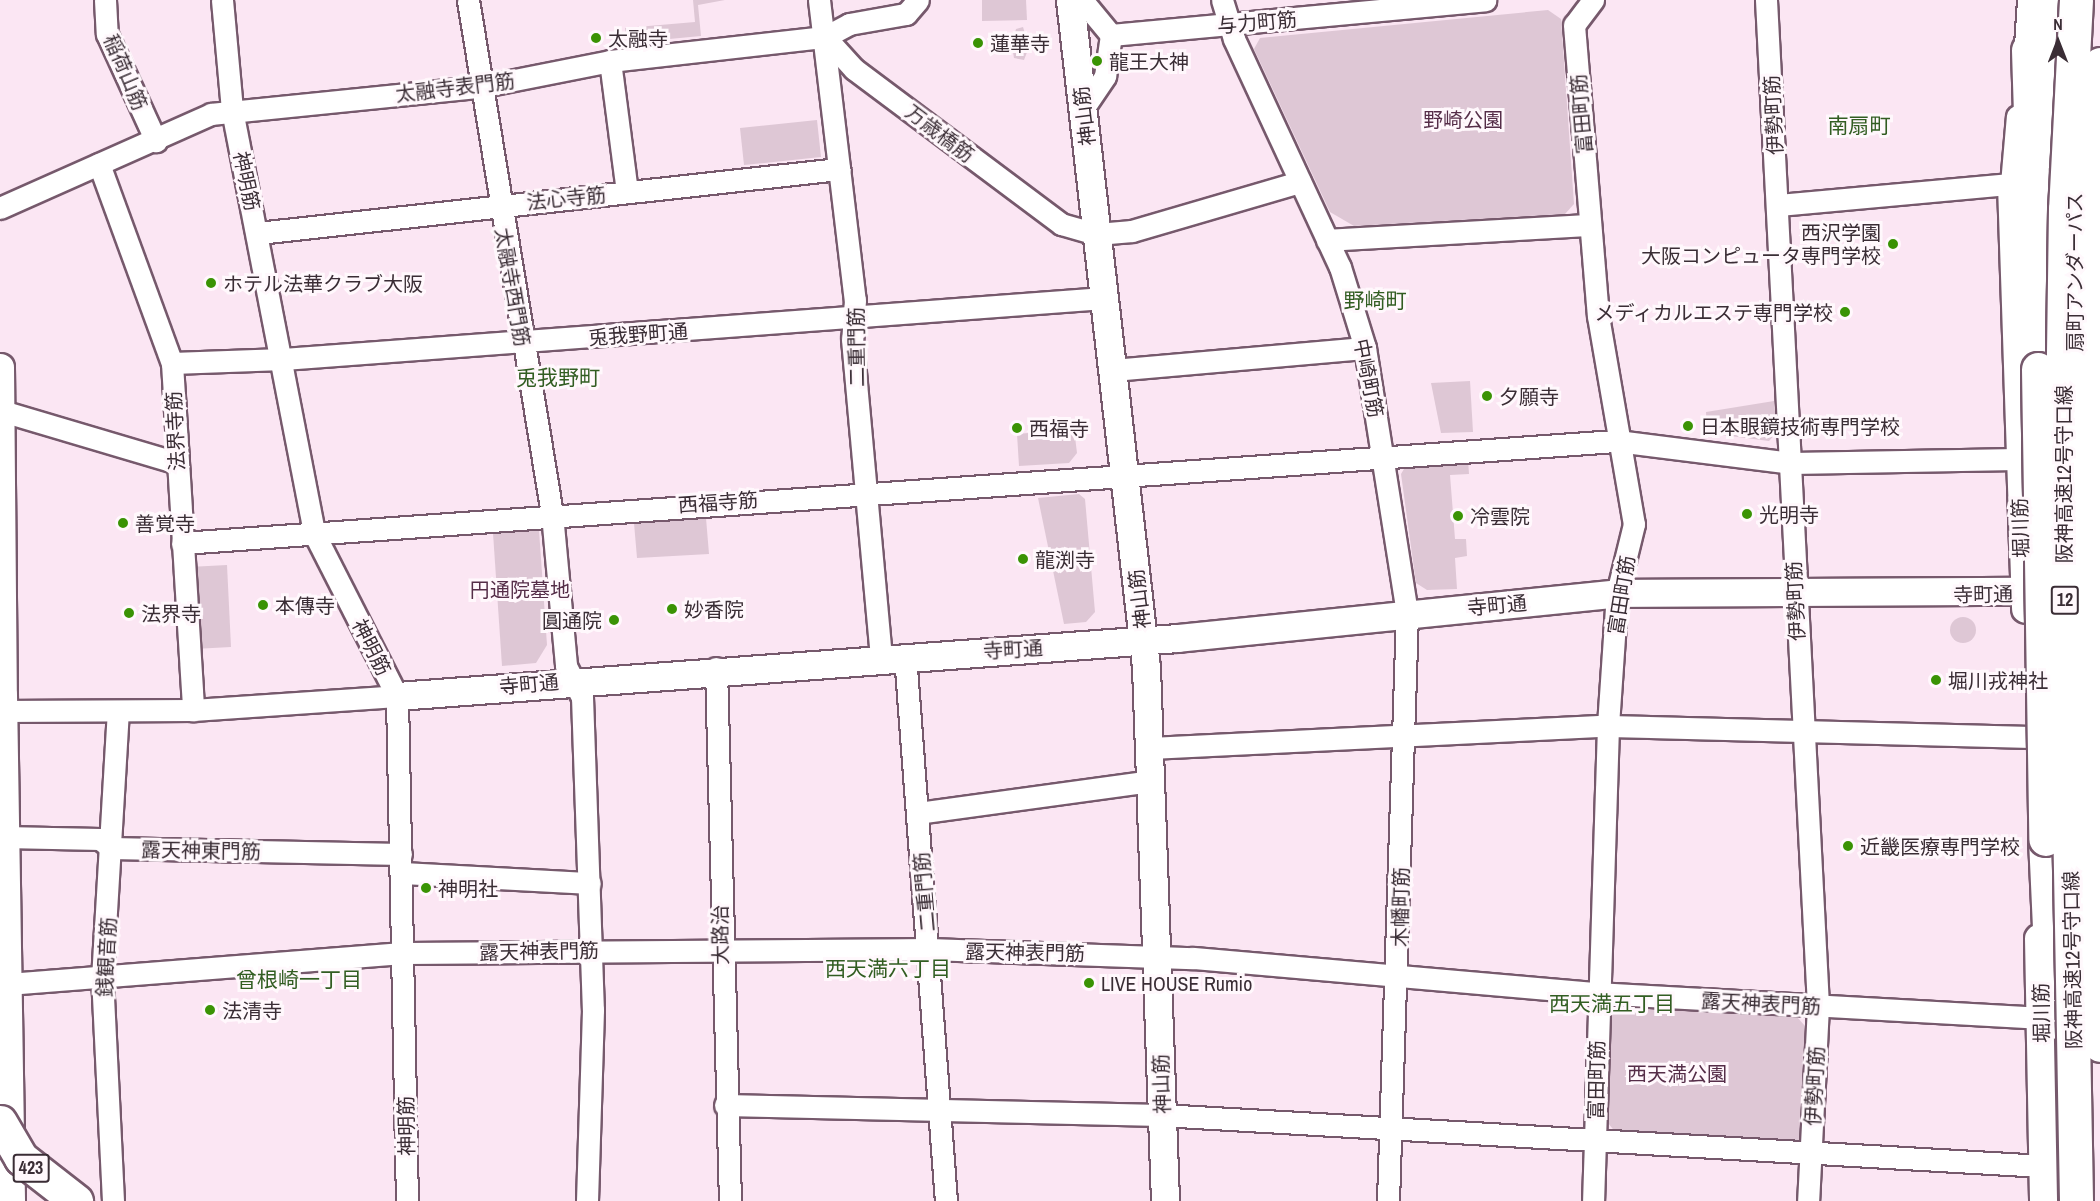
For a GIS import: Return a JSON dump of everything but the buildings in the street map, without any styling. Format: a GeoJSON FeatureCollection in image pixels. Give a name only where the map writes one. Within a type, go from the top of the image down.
{"type":"FeatureCollection","features":[{"type":"Feature","properties":{"kind":"highway","name":"阪神高速12号守口線"},"geometry":{"type":"LineString","coordinates":[[2075,0],[2062,407],[2087,1052]]}},
{"type":"Feature","properties":{"kind":"highway"},"geometry":{"type":"LineString","coordinates":[[2028,50],[2030,247],[2035,259],[2049,915],[2055,976],[2087,1052]]}},
{"type":"Feature","properties":{"kind":"highway","name":"阪神高速12号守口線"},"geometry":{"type":"LineString","coordinates":[[2076,1201],[2087,1052],[2088,429],[2091,199],[2100,64]]}},
{"type":"Feature","properties":{"kind":"highway","name":"423"},"geometry":{"type":"LineString","coordinates":[[1,706],[15,1200]]}},
{"type":"Feature","properties":{"kind":"highway","name":"423"},"geometry":{"type":"LineString","coordinates":[[0,1122],[21,1158],[76,1201]]}},
{"type":"Feature","properties":{"kind":"highway","name":"423"},"geometry":{"type":"LineString","coordinates":[[0,1166],[15,1200]]}},
{"type":"Feature","properties":{"kind":"street","name":"稲荷山筋"},"geometry":{"type":"LineString","coordinates":[[105,0],[107,34],[156,141]]}},
{"type":"Feature","properties":{"kind":"street","name":"神明筋"},"geometry":{"type":"LineString","coordinates":[[222,0],[232,110],[283,359],[314,533],[397,696],[405,953],[407,1201]]}},
{"type":"Feature","properties":{"kind":"street","name":"太融寺西門筋"},"geometry":{"type":"LineString","coordinates":[[468,0],[498,205],[552,514],[566,666],[582,697],[592,951],[587,1201]]}},
{"type":"Feature","properties":{"kind":"street"},"geometry":{"type":"LineString","coordinates":[[819,0],[825,37]]}},
{"type":"Feature","properties":{"kind":"street","name":"太融寺表門筋"},"geometry":{"type":"LineString","coordinates":[[0,208],[156,141],[211,114],[232,110],[479,87],[610,61],[825,37],[849,24],[906,14],[918,0]]}},
{"type":"Feature","properties":{"kind":"street","name":"神山筋"},"geometry":{"type":"LineString","coordinates":[[1070,0],[1123,476],[1144,640],[1150,748],[1165,1201]]}},
{"type":"Feature","properties":{"kind":"street"},"geometry":{"type":"LineString","coordinates":[[1082,0],[1111,35],[1105,76],[1083,109]]}},
{"type":"Feature","properties":{"kind":"street","name":"中崎町筋"},"geometry":{"type":"LineString","coordinates":[[1222,0],[1228,25],[1327,240],[1365,348],[1385,459],[1407,613]]}},
{"type":"Feature","properties":{"kind":"street","name":"与力町筋"},"geometry":{"type":"LineString","coordinates":[[1111,35],[1485,0]]}},
{"type":"Feature","properties":{"kind":"street","name":"富田町筋"},"geometry":{"type":"LineString","coordinates":[[1593,0],[1574,25],[1590,225],[1617,441],[1634,524],[1617,593],[1608,726],[1597,993],[1593,1201]]}},
{"type":"Feature","properties":{"kind":"street","name":"伊勢町筋"},"geometry":{"type":"LineString","coordinates":[[1766,0],[1791,463],[1794,593],[1818,1006],[1808,1201]]}},
{"type":"Feature","properties":{"kind":"street","name":"堀川筋"},"geometry":{"type":"LineString","coordinates":[[2028,0],[2028,50],[2011,184],[2017,459],[2031,737],[2041,1018],[2043,1201]]}},
{"type":"Feature","properties":{"kind":"street"},"geometry":{"type":"LineString","coordinates":[[2035,259],[2048,101],[2048,0]]}},
{"type":"Feature","properties":{"kind":"street","name":"扇町アンダーパス"},"geometry":{"type":"LineString","coordinates":[[2075,0],[2074,544],[2087,589],[2079,824],[2086,1167]]}},
{"type":"Feature","properties":{"kind":"street","name":"二重門筋"},"geometry":{"type":"LineString","coordinates":[[825,37],[854,318],[866,492],[918,813],[943,1110],[946,1201]]}},
{"type":"Feature","properties":{"kind":"street","name":"万歳橋筋"},"geometry":{"type":"LineString","coordinates":[[825,37],[854,69],[1061,224],[1097,234]]}},
{"type":"Feature","properties":{"kind":"street"},"geometry":{"type":"LineString","coordinates":[[610,61],[627,192]]}},
{"type":"Feature","properties":{"kind":"street","name":"法界寺筋"},"geometry":{"type":"LineString","coordinates":[[99,164],[172,363],[193,710]]}},
{"type":"Feature","properties":{"kind":"street","name":"法心寺筋"},"geometry":{"type":"LineString","coordinates":[[258,233],[839,169]]}},
{"type":"Feature","properties":{"kind":"street"},"geometry":{"type":"LineString","coordinates":[[1097,234],[1132,231],[1300,182]]}},
{"type":"Feature","properties":{"kind":"street"},"geometry":{"type":"LineString","coordinates":[[1778,205],[2011,184]]}},
{"type":"Feature","properties":{"kind":"street"},"geometry":{"type":"LineString","coordinates":[[1327,240],[1590,225]]}},
{"type":"Feature","properties":{"kind":"street","name":"兎我野町通"},"geometry":{"type":"LineString","coordinates":[[172,363],[283,359],[523,343],[1104,298]]}},
{"type":"Feature","properties":{"kind":"street"},"geometry":{"type":"LineString","coordinates":[[1112,370],[1365,348]]}},
{"type":"Feature","properties":{"kind":"street"},"geometry":{"type":"LineString","coordinates":[[0,367],[2,411],[1,706]]}},
{"type":"Feature","properties":{"kind":"street"},"geometry":{"type":"LineString","coordinates":[[2,411],[177,463]]}},
{"type":"Feature","properties":{"kind":"street","name":"西福寺筋"},"geometry":{"type":"LineString","coordinates":[[182,543],[552,514],[1385,459],[1617,441],[1791,463],[2017,459]]}},
{"type":"Feature","properties":{"kind":"street","name":"寺町通"},"geometry":{"type":"LineString","coordinates":[[1,706],[118,712],[193,710],[397,696],[716,668],[1144,640],[1617,593],[2024,593],[2087,589]]}},
{"type":"Feature","properties":{"kind":"street","name":"木幡町筋"},"geometry":{"type":"LineString","coordinates":[[1388,1201],[1398,976],[1407,613]]}},
{"type":"Feature","properties":{"kind":"street","name":"大路治"},"geometry":{"type":"LineString","coordinates":[[716,668],[724,1105],[730,1201]]}},
{"type":"Feature","properties":{"kind":"street","name":"銭観音筋"},"geometry":{"type":"LineString","coordinates":[[113,1201],[102,979],[118,712]]}},
{"type":"Feature","properties":{"kind":"street"},"geometry":{"type":"LineString","coordinates":[[1150,748],[1608,726],[2031,737],[2079,824]]}},
{"type":"Feature","properties":{"kind":"street"},"geometry":{"type":"LineString","coordinates":[[918,813],[1151,781]]}},
{"type":"Feature","properties":{"kind":"street","name":"露天神東門筋"},"geometry":{"type":"LineString","coordinates":[[4,837],[100,839],[111,848],[403,864],[590,883]]}},
{"type":"Feature","properties":{"kind":"street","name":"露天神表門筋"},"geometry":{"type":"LineString","coordinates":[[8,984],[102,979],[121,973],[405,953],[721,948],[929,949],[1157,956],[1597,993],[2041,1018]]}},
{"type":"Feature","properties":{"kind":"street"},"geometry":{"type":"LineString","coordinates":[[724,1105],[1161,1115],[1595,1142],[2043,1166]]}},
{"type":"Feature","properties":{"kind":"green space"},"geometry":{"type":"Polygon","coordinates":[[[693,0],[725,0],[698,5],[701,36],[627,43],[625,28],[695,22],[693,0]]]}},
{"type":"Feature","properties":{"kind":"green space"},"geometry":{"type":"Polygon","coordinates":[[[982,0],[1026,0],[1027,20],[982,21],[982,0]]]}},
{"type":"Feature","properties":{"kind":"green space","name":"野崎公園"},"geometry":{"type":"Polygon","coordinates":[[[1548,10],[1561,19],[1574,204],[1565,214],[1354,226],[1330,212],[1254,49],[1260,38],[1548,10]]]}},
{"type":"Feature","properties":{"kind":"green space"},"geometry":{"type":"Polygon","coordinates":[[[1023,27],[1029,47],[1024,60],[1014,58],[1012,46],[1016,29],[1023,27]]]}},
{"type":"Feature","properties":{"kind":"green space"},"geometry":{"type":"Polygon","coordinates":[[[817,120],[821,157],[744,165],[740,128],[817,120]]]}},
{"type":"Feature","properties":{"kind":"green space"},"geometry":{"type":"Polygon","coordinates":[[[1470,381],[1473,432],[1441,433],[1431,383],[1470,381]]]}},
{"type":"Feature","properties":{"kind":"green space"},"geometry":{"type":"Polygon","coordinates":[[[1774,401],[1777,432],[1769,441],[1707,433],[1706,412],[1774,401]]]}},
{"type":"Feature","properties":{"kind":"green space"},"geometry":{"type":"Polygon","coordinates":[[[1074,429],[1077,453],[1069,463],[1019,466],[1017,434],[1074,429]]]}},
{"type":"Feature","properties":{"kind":"green space"},"geometry":{"type":"Polygon","coordinates":[[[1468,459],[1469,474],[1450,475],[1455,539],[1466,539],[1467,556],[1455,558],[1457,589],[1427,590],[1416,583],[1401,474],[1407,464],[1468,459]]]}},
{"type":"Feature","properties":{"kind":"green space"},"geometry":{"type":"Polygon","coordinates":[[[1079,494],[1085,499],[1095,612],[1086,622],[1064,624],[1038,498],[1079,494]]]}},
{"type":"Feature","properties":{"kind":"green space"},"geometry":{"type":"Polygon","coordinates":[[[706,518],[709,554],[637,558],[634,523],[706,518]]]}},
{"type":"Feature","properties":{"kind":"green space","name":"円通院墓地"},"geometry":{"type":"Polygon","coordinates":[[[539,530],[547,645],[536,663],[502,666],[493,533],[539,530]]]}},
{"type":"Feature","properties":{"kind":"green space"},"geometry":{"type":"Polygon","coordinates":[[[227,565],[231,647],[194,649],[189,567],[227,565]]]}},
{"type":"Feature","properties":{"kind":"green space"},"geometry":{"type":"Polygon","coordinates":[[[1963,617],[1972,621],[1976,630],[1972,639],[1963,643],[1954,639],[1950,630],[1954,621],[1963,617]]]}},
{"type":"Feature","properties":{"kind":"green space","name":"西天満公園"},"geometry":{"type":"Polygon","coordinates":[[[1621,1005],[1797,1017],[1805,1026],[1800,1144],[1616,1133],[1608,1123],[1612,1014],[1621,1005]]]}},
{"type":"Feature","properties":{"kind":"place","name":"太融寺"},"geometry":{"type":"Point","coordinates":[596,38]}},
{"type":"Feature","properties":{"kind":"place","name":"蓮華寺"},"geometry":{"type":"Point","coordinates":[978,43]}},
{"type":"Feature","properties":{"kind":"place","name":"龍王大神"},"geometry":{"type":"Point","coordinates":[1097,61]}},
{"type":"Feature","properties":{"kind":"place","name":"西沢学園 大阪コンピュータ専門学校"},"geometry":{"type":"Point","coordinates":[1893,244]}},
{"type":"Feature","properties":{"kind":"place","name":"ホテル法華クラブ大阪"},"geometry":{"type":"Point","coordinates":[211,283]}},
{"type":"Feature","properties":{"kind":"place","name":"メディカルエステ専門学校"},"geometry":{"type":"Point","coordinates":[1845,312]}},
{"type":"Feature","properties":{"kind":"place","name":"夕願寺"},"geometry":{"type":"Point","coordinates":[1487,396]}},
{"type":"Feature","properties":{"kind":"place","name":"日本眼鏡技術専門学校"},"geometry":{"type":"Point","coordinates":[1688,426]}},
{"type":"Feature","properties":{"kind":"place","name":"西福寺"},"geometry":{"type":"Point","coordinates":[1017,428]}},
{"type":"Feature","properties":{"kind":"place","name":"光明寺"},"geometry":{"type":"Point","coordinates":[1747,514]}},
{"type":"Feature","properties":{"kind":"place","name":"冷雲院"},"geometry":{"type":"Point","coordinates":[1458,516]}},
{"type":"Feature","properties":{"kind":"place","name":"善覚寺"},"geometry":{"type":"Point","coordinates":[123,523]}},
{"type":"Feature","properties":{"kind":"place","name":"龍渕寺"},"geometry":{"type":"Point","coordinates":[1023,559]}},
{"type":"Feature","properties":{"kind":"place","name":"本傳寺"},"geometry":{"type":"Point","coordinates":[263,605]}},
{"type":"Feature","properties":{"kind":"place","name":"妙香院"},"geometry":{"type":"Point","coordinates":[672,609]}},
{"type":"Feature","properties":{"kind":"place","name":"法界寺"},"geometry":{"type":"Point","coordinates":[129,613]}},
{"type":"Feature","properties":{"kind":"place","name":"圓通院"},"geometry":{"type":"Point","coordinates":[614,620]}},
{"type":"Feature","properties":{"kind":"place","name":"堀川戎神社"},"geometry":{"type":"Point","coordinates":[1936,680]}},
{"type":"Feature","properties":{"kind":"place","name":"近畿医療専門学校"},"geometry":{"type":"Point","coordinates":[1848,846]}},
{"type":"Feature","properties":{"kind":"place","name":"神明社"},"geometry":{"type":"Point","coordinates":[426,888]}},
{"type":"Feature","properties":{"kind":"place","name":"LIVE HOUSE Rumio"},"geometry":{"type":"Point","coordinates":[1089,983]}},
{"type":"Feature","properties":{"kind":"place","name":"法清寺"},"geometry":{"type":"Point","coordinates":[210,1010]}},
{"type":"Feature","properties":{"kind":"district","name":"南扇町"},"geometry":{"type":"Point","coordinates":[1859,126]}},
{"type":"Feature","properties":{"kind":"district","name":"野崎町"},"geometry":{"type":"Point","coordinates":[1375,301]}},
{"type":"Feature","properties":{"kind":"district","name":"兎我野町"},"geometry":{"type":"Point","coordinates":[558,378]}},
{"type":"Feature","properties":{"kind":"district","name":"西天満六丁目"},"geometry":{"type":"Point","coordinates":[888,969]}},
{"type":"Feature","properties":{"kind":"district","name":"曾根崎一丁目"},"geometry":{"type":"Point","coordinates":[299,980]}},
{"type":"Feature","properties":{"kind":"district","name":"西天満五丁目"},"geometry":{"type":"Point","coordinates":[1612,1004]}}]}
